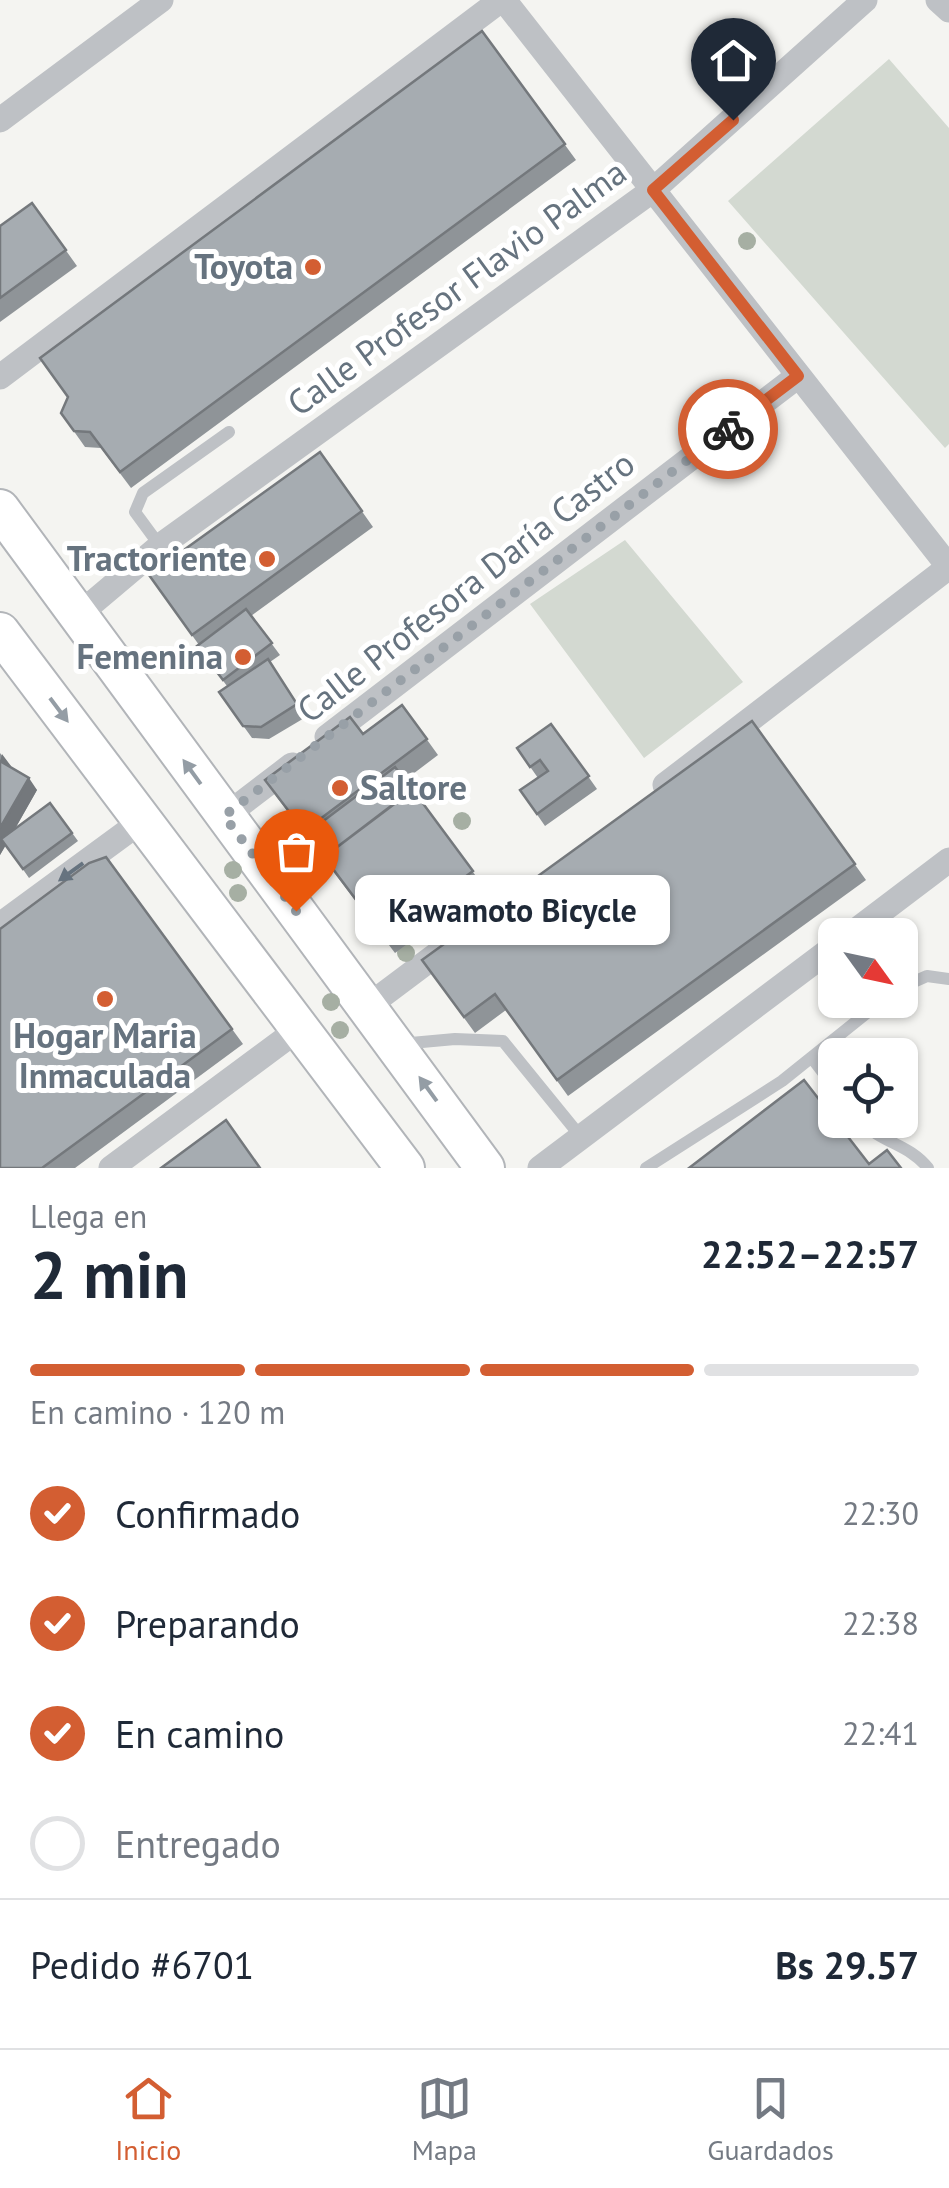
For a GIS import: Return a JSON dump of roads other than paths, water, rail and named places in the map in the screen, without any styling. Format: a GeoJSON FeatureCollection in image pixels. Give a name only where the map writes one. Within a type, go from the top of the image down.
{"type":"FeatureCollection","features":[{"type":"Feature","properties":{"kind":"main road"},"geometry":{"type":"LineString","coordinates":[[0,509],[485,1168]]}},
{"type":"Feature","properties":{"kind":"main road"},"geometry":{"type":"LineString","coordinates":[[0,535],[74,624],[88,631]]}},
{"type":"Feature","properties":{"kind":"main road"},"geometry":{"type":"LineString","coordinates":[[0,632],[405,1168]]}},
{"type":"Feature","properties":{"kind":"street"},"geometry":{"type":"LineString","coordinates":[[0,120],[161,0]]}},
{"type":"Feature","properties":{"kind":"street"},"geometry":{"type":"LineString","coordinates":[[0,377],[502,0],[949,567],[647,798]]}},
{"type":"Feature","properties":{"kind":"street","name":"Calle Profesor Flavio Palma"},"geometry":{"type":"LineString","coordinates":[[88,631],[160,546],[653,190],[865,0]]}},
{"type":"Feature","properties":{"kind":"street"},"geometry":{"type":"LineString","coordinates":[[938,0],[949,10]]}},
{"type":"Feature","properties":{"kind":"street","name":"Calle Profesora Daría Castro"},"geometry":{"type":"LineString","coordinates":[[224,816],[798,376]]}},
{"type":"Feature","properties":{"kind":"street"},"geometry":{"type":"LineString","coordinates":[[0,925],[143,820]]}},
{"type":"Feature","properties":{"kind":"street"},"geometry":{"type":"LineString","coordinates":[[872,918],[949,860]]}},
{"type":"Feature","properties":{"kind":"street"},"geometry":{"type":"LineString","coordinates":[[368,1006],[477,925]]}},
{"type":"Feature","properties":{"kind":"street"},"geometry":{"type":"LineString","coordinates":[[540,1168],[818,959]]}},
{"type":"Feature","properties":{"kind":"street"},"geometry":{"type":"LineString","coordinates":[[111,1168],[300,1028]]}},
{"type":"Feature","properties":{"kind":"lane"},"geometry":{"type":"LineString","coordinates":[[160,546],[135,512],[136,503],[143,493],[229,432]]}},
{"type":"Feature","properties":{"kind":"lane"},"geometry":{"type":"LineString","coordinates":[[918,980],[926,976],[949,978]]}},
{"type":"Feature","properties":{"kind":"lane"},"geometry":{"type":"LineString","coordinates":[[646,1168],[812,1058],[862,1018]]}},
{"type":"Feature","properties":{"kind":"lane"},"geometry":{"type":"LineString","coordinates":[[396,1044],[454,1038],[503,1042],[581,1138]]}},
{"type":"Feature","properties":{"kind":"lane"},"geometry":{"type":"LineString","coordinates":[[812,1058],[818,1066]]}},
{"type":"Feature","properties":{"kind":"lane"},"geometry":{"type":"LineString","coordinates":[[877,1138],[916,1154],[928,1168]]}},
{"type":"Feature","properties":{"kind":"place","name":"Toyota"},"geometry":{"type":"Point","coordinates":[313,267]}},
{"type":"Feature","properties":{"kind":"place","name":"Tractoriente"},"geometry":{"type":"Point","coordinates":[267,559]}},
{"type":"Feature","properties":{"kind":"place","name":"Femenina"},"geometry":{"type":"Point","coordinates":[243,657]}},
{"type":"Feature","properties":{"kind":"place","name":"Saltore"},"geometry":{"type":"Point","coordinates":[340,788]}},
{"type":"Feature","properties":{"kind":"place","name":"Kawamoto Bicycle"},"geometry":{"type":"Point","coordinates":[296,911]}},
{"type":"Feature","properties":{"kind":"place","name":"Hogar Maria Inmaculada"},"geometry":{"type":"Point","coordinates":[105,999]}}]}
